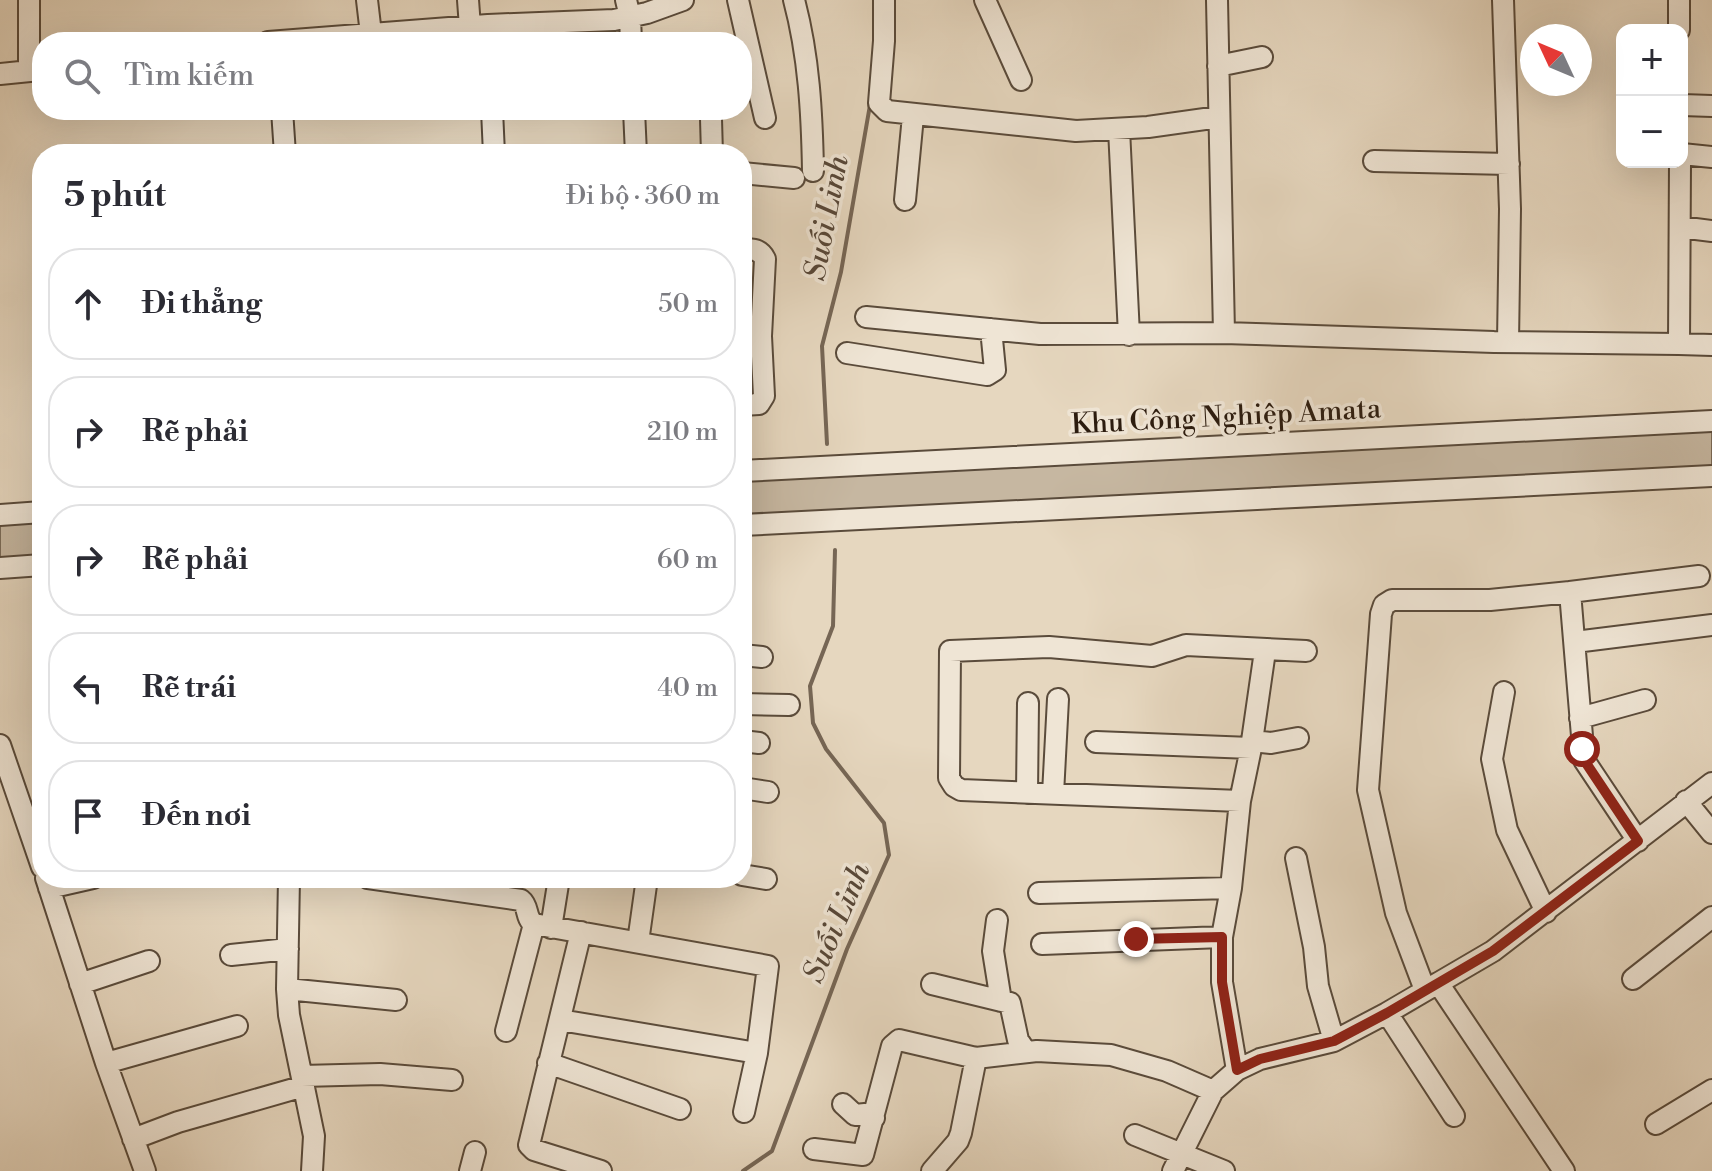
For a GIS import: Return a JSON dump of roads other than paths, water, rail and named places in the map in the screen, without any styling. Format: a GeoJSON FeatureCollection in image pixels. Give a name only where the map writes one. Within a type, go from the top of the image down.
{"type":"FeatureCollection","features":[{"type":"Feature","properties":{"kind":"street"},"geometry":{"type":"LineString","coordinates":[[29,0],[32,32]]}},
{"type":"Feature","properties":{"kind":"street"},"geometry":{"type":"LineString","coordinates":[[367,0],[371,32]]}},
{"type":"Feature","properties":{"kind":"street"},"geometry":{"type":"LineString","coordinates":[[468,0],[482,31]]}},
{"type":"Feature","properties":{"kind":"street"},"geometry":{"type":"LineString","coordinates":[[445,32],[614,20],[628,8],[683,0]]}},
{"type":"Feature","properties":{"kind":"street"},"geometry":{"type":"LineString","coordinates":[[738,0],[745,32]]}},
{"type":"Feature","properties":{"kind":"street"},"geometry":{"type":"LineString","coordinates":[[752,173],[804,175],[805,52],[794,0]]}},
{"type":"Feature","properties":{"kind":"street"},"geometry":{"type":"LineString","coordinates":[[884,0],[885,33],[879,103],[887,111],[1076,131],[1219,117]]}},
{"type":"Feature","properties":{"kind":"street"},"geometry":{"type":"LineString","coordinates":[[985,0],[1021,80]]}},
{"type":"Feature","properties":{"kind":"street"},"geometry":{"type":"LineString","coordinates":[[1217,0],[1224,333]]}},
{"type":"Feature","properties":{"kind":"street"},"geometry":{"type":"LineString","coordinates":[[1503,0],[1509,164],[1508,342]]}},
{"type":"Feature","properties":{"kind":"street"},"geometry":{"type":"LineString","coordinates":[[1679,0],[1679,24]]}},
{"type":"Feature","properties":{"kind":"street"},"geometry":{"type":"LineString","coordinates":[[628,8],[630,32]]}},
{"type":"Feature","properties":{"kind":"street"},"geometry":{"type":"LineString","coordinates":[[1218,66],[1262,57]]}},
{"type":"Feature","properties":{"kind":"street"},"geometry":{"type":"LineString","coordinates":[[752,61],[765,118]]}},
{"type":"Feature","properties":{"kind":"street"},"geometry":{"type":"LineString","coordinates":[[0,74],[32,70]]}},
{"type":"Feature","properties":{"kind":"street"},"geometry":{"type":"LineString","coordinates":[[1688,105],[1712,106]]}},
{"type":"Feature","properties":{"kind":"street"},"geometry":{"type":"LineString","coordinates":[[905,200],[913,116]]}},
{"type":"Feature","properties":{"kind":"street"},"geometry":{"type":"LineString","coordinates":[[283,120],[284,144]]}},
{"type":"Feature","properties":{"kind":"street"},"geometry":{"type":"LineString","coordinates":[[492,120],[494,144]]}},
{"type":"Feature","properties":{"kind":"street"},"geometry":{"type":"LineString","coordinates":[[634,120],[636,144]]}},
{"type":"Feature","properties":{"kind":"street"},"geometry":{"type":"LineString","coordinates":[[711,120],[712,144]]}},
{"type":"Feature","properties":{"kind":"street"},"geometry":{"type":"LineString","coordinates":[[1119,129],[1129,335]]}},
{"type":"Feature","properties":{"kind":"street"},"geometry":{"type":"LineString","coordinates":[[1688,155],[1712,157]]}},
{"type":"Feature","properties":{"kind":"street"},"geometry":{"type":"LineString","coordinates":[[1374,161],[1509,164]]}},
{"type":"Feature","properties":{"kind":"street"},"geometry":{"type":"LineString","coordinates":[[1679,344],[1680,168]]}},
{"type":"Feature","properties":{"kind":"street"},"geometry":{"type":"LineString","coordinates":[[1680,227],[1712,231]]}},
{"type":"Feature","properties":{"kind":"street"},"geometry":{"type":"LineString","coordinates":[[752,249],[762,252],[765,259],[752,336],[764,396],[759,404],[752,404]]}},
{"type":"Feature","properties":{"kind":"street"},"geometry":{"type":"LineString","coordinates":[[866,317],[1040,334],[1224,333],[1712,345]]}},
{"type":"Feature","properties":{"kind":"street"},"geometry":{"type":"LineString","coordinates":[[847,353],[987,375],[995,370],[991,329]]}},
{"type":"Feature","properties":{"kind":"street","name":"Khu Công Nghiệp Amata"},"geometry":{"type":"LineString","coordinates":[[752,470],[1712,421]]}},
{"type":"Feature","properties":{"kind":"street"},"geometry":{"type":"LineString","coordinates":[[752,524],[1712,476]]}},
{"type":"Feature","properties":{"kind":"street"},"geometry":{"type":"LineString","coordinates":[[0,515],[32,513]]}},
{"type":"Feature","properties":{"kind":"street"},"geometry":{"type":"LineString","coordinates":[[0,568],[32,566]]}},
{"type":"Feature","properties":{"kind":"street"},"geometry":{"type":"LineString","coordinates":[[1564,1171],[1432,986],[1396,913],[1368,790],[1381,614],[1384,605],[1392,600],[1490,600],[1699,576]]}},
{"type":"Feature","properties":{"kind":"street"},"geometry":{"type":"LineString","coordinates":[[1570,592],[1584,760],[1638,841]]}},
{"type":"Feature","properties":{"kind":"street"},"geometry":{"type":"LineString","coordinates":[[1575,642],[1712,625]]}},
{"type":"Feature","properties":{"kind":"street"},"geometry":{"type":"LineString","coordinates":[[1240,801],[961,790],[949,778],[950,651],[1049,647],[1152,656],[1186,645],[1306,651]]}},
{"type":"Feature","properties":{"kind":"street"},"geometry":{"type":"LineString","coordinates":[[1237,1070],[1222,982],[1222,937],[1231,888],[1240,801],[1252,744],[1265,651]]}},
{"type":"Feature","properties":{"kind":"street"},"geometry":{"type":"LineString","coordinates":[[1504,692],[1492,759],[1507,830],[1546,912]]}},
{"type":"Feature","properties":{"kind":"street"},"geometry":{"type":"LineString","coordinates":[[1053,794],[1058,699]]}},
{"type":"Feature","properties":{"kind":"street"},"geometry":{"type":"LineString","coordinates":[[1580,718],[1645,700]]}},
{"type":"Feature","properties":{"kind":"street"},"geometry":{"type":"LineString","coordinates":[[1027,793],[1028,703]]}},
{"type":"Feature","properties":{"kind":"street"},"geometry":{"type":"LineString","coordinates":[[752,704],[789,705]]}},
{"type":"Feature","properties":{"kind":"street"},"geometry":{"type":"LineString","coordinates":[[1096,742],[1252,744],[1298,738]]}},
{"type":"Feature","properties":{"kind":"street"},"geometry":{"type":"LineString","coordinates":[[0,745],[32,838]]}},
{"type":"Feature","properties":{"kind":"street"},"geometry":{"type":"LineString","coordinates":[[1177,1162],[1221,1081],[1260,1059],[1334,1041],[1493,951],[1712,783]]}},
{"type":"Feature","properties":{"kind":"street"},"geometry":{"type":"LineString","coordinates":[[752,790],[768,792]]}},
{"type":"Feature","properties":{"kind":"street"},"geometry":{"type":"LineString","coordinates":[[1686,801],[1712,833]]}},
{"type":"Feature","properties":{"kind":"street"},"geometry":{"type":"LineString","coordinates":[[1296,858],[1314,947],[1318,986],[1334,1041]]}},
{"type":"Feature","properties":{"kind":"street"},"geometry":{"type":"LineString","coordinates":[[752,877],[766,879]]}},
{"type":"Feature","properties":{"kind":"street"},"geometry":{"type":"LineString","coordinates":[[49,888],[145,1171]]}},
{"type":"Feature","properties":{"kind":"street"},"geometry":{"type":"LineString","coordinates":[[289,888],[287,989],[314,1136],[312,1171]]}},
{"type":"Feature","properties":{"kind":"street"},"geometry":{"type":"LineString","coordinates":[[501,888],[524,903],[527,915],[543,926],[768,966],[757,1053],[744,1112]]}},
{"type":"Feature","properties":{"kind":"street"},"geometry":{"type":"LineString","coordinates":[[506,1031],[556,888]]}},
{"type":"Feature","properties":{"kind":"street"},"geometry":{"type":"LineString","coordinates":[[638,942],[646,888]]}},
{"type":"Feature","properties":{"kind":"street"},"geometry":{"type":"LineString","coordinates":[[1039,893],[1231,888]]}},
{"type":"Feature","properties":{"kind":"street"},"geometry":{"type":"LineString","coordinates":[[1633,979],[1712,917]]}},
{"type":"Feature","properties":{"kind":"street"},"geometry":{"type":"LineString","coordinates":[[997,920],[992,943],[1001,1001]]}},
{"type":"Feature","properties":{"kind":"street"},"geometry":{"type":"LineString","coordinates":[[581,932],[529,1145],[534,1150],[601,1171]]}},
{"type":"Feature","properties":{"kind":"street"},"geometry":{"type":"LineString","coordinates":[[1042,944],[1222,937]]}},
{"type":"Feature","properties":{"kind":"street"},"geometry":{"type":"LineString","coordinates":[[231,955],[288,949]]}},
{"type":"Feature","properties":{"kind":"street"},"geometry":{"type":"LineString","coordinates":[[80,984],[149,961]]}},
{"type":"Feature","properties":{"kind":"street"},"geometry":{"type":"LineString","coordinates":[[932,984],[1012,1006],[1018,1040],[1026,1052]]}},
{"type":"Feature","properties":{"kind":"street"},"geometry":{"type":"LineString","coordinates":[[287,989],[396,1000]]}},
{"type":"Feature","properties":{"kind":"street"},"geometry":{"type":"LineString","coordinates":[[1387,1013],[1454,1116]]}},
{"type":"Feature","properties":{"kind":"street"},"geometry":{"type":"LineString","coordinates":[[560,1020],[757,1053]]}},
{"type":"Feature","properties":{"kind":"street"},"geometry":{"type":"LineString","coordinates":[[106,1063],[237,1026]]}},
{"type":"Feature","properties":{"kind":"street"},"geometry":{"type":"LineString","coordinates":[[814,1149],[863,1155],[892,1046],[899,1040],[976,1058],[1026,1052],[1111,1055],[1167,1071],[1213,1091]]}},
{"type":"Feature","properties":{"kind":"street"},"geometry":{"type":"LineString","coordinates":[[932,1171],[961,1133],[976,1058]]}},
{"type":"Feature","properties":{"kind":"street"},"geometry":{"type":"LineString","coordinates":[[548,1063],[680,1109]]}},
{"type":"Feature","properties":{"kind":"street"},"geometry":{"type":"LineString","coordinates":[[133,1139],[303,1081],[380,1074],[452,1080]]}},
{"type":"Feature","properties":{"kind":"street"},"geometry":{"type":"LineString","coordinates":[[1656,1124],[1712,1090]]}},
{"type":"Feature","properties":{"kind":"street"},"geometry":{"type":"LineString","coordinates":[[843,1104],[855,1115],[865,1114],[874,1118]]}},
{"type":"Feature","properties":{"kind":"street"},"geometry":{"type":"LineString","coordinates":[[1135,1135],[1177,1162],[1224,1171]]}},
{"type":"Feature","properties":{"kind":"waterway","name":"Suối Linh"},"geometry":{"type":"LineString","coordinates":[[827,444],[822,346],[841,272],[870,105]]}},
{"type":"Feature","properties":{"kind":"waterway","name":"Suối Linh"},"geometry":{"type":"LineString","coordinates":[[743,1171],[772,1151],[847,949],[889,855],[884,823],[826,749],[813,723],[810,686],[833,626],[835,550]]}}]}
